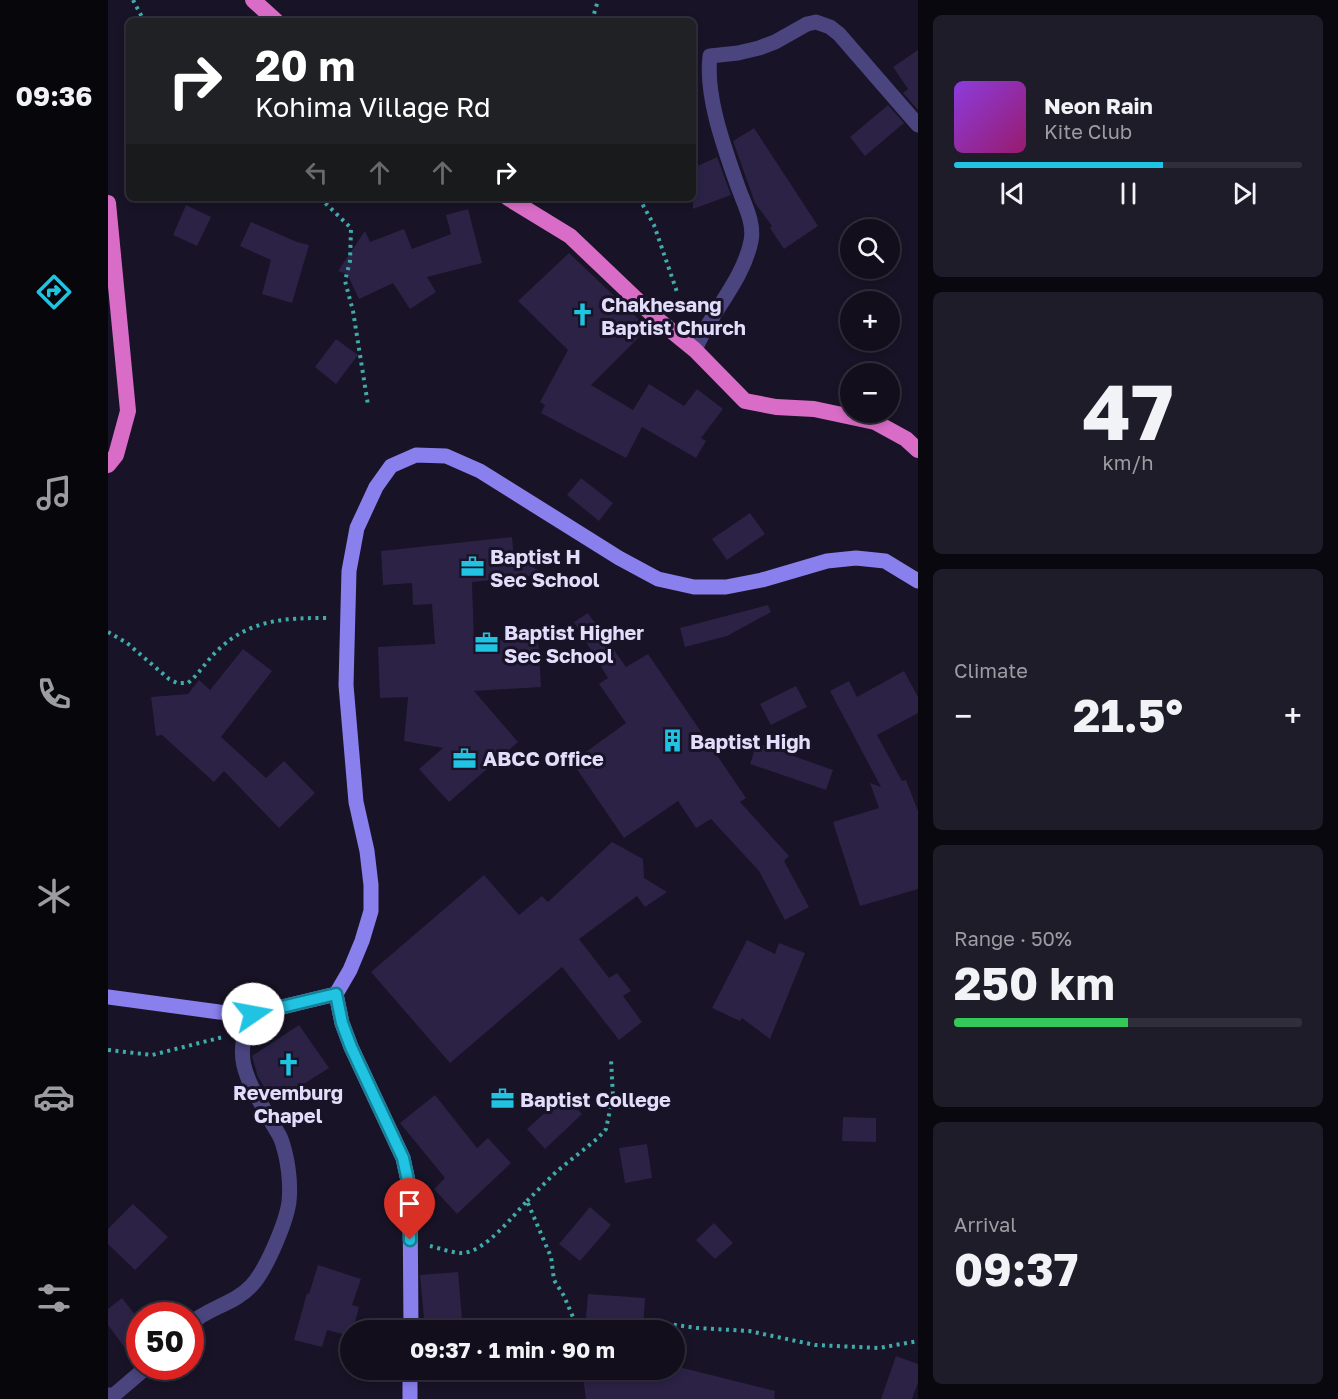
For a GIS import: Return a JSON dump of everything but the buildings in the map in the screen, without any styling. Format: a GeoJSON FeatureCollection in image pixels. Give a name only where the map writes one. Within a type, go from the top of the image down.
{"type":"FeatureCollection","features":[{"type":"Feature","properties":{"kind":"highway"},"geometry":{"type":"LineString","coordinates":[[253,0],[273,18]]}},
{"type":"Feature","properties":{"kind":"highway"},"geometry":{"type":"LineString","coordinates":[[513,201],[570,237],[657,319],[695,350],[745,401],[776,407],[814,409],[875,422],[906,440],[918,450]]}},
{"type":"Feature","properties":{"kind":"highway"},"geometry":{"type":"LineString","coordinates":[[108,203],[128,411],[116,455],[108,465]]}},
{"type":"Feature","properties":{"kind":"main road"},"geometry":{"type":"LineString","coordinates":[[411,1320],[410,1190],[403,1158],[351,1047],[342,1023],[336,994],[350,970],[371,911],[367,851],[356,802],[350,744],[346,685],[346,620],[349,571],[357,528],[376,487],[391,466],[416,455],[446,456],[480,471],[619,558],[658,579],[694,587],[726,587],[762,580],[827,561],[856,558],[885,561],[918,581]]}},
{"type":"Feature","properties":{"kind":"main road"},"geometry":{"type":"LineString","coordinates":[[108,997],[219,1012],[253,1014],[336,994]]}},
{"type":"Feature","properties":{"kind":"main road"},"geometry":{"type":"LineString","coordinates":[[410,1380],[410,1399]]}},
{"type":"Feature","properties":{"kind":"street"},"geometry":{"type":"LineString","coordinates":[[695,350],[709,321],[747,258],[752,239],[751,224],[719,125],[711,88],[710,56],[759,48],[807,24],[816,22],[830,27],[839,34],[918,125]]}},
{"type":"Feature","properties":{"kind":"street"},"geometry":{"type":"LineString","coordinates":[[204,1314],[237,1299],[253,1285],[279,1236],[289,1203],[288,1167],[281,1139],[245,1073],[242,1047],[244,1032],[253,1014]]}},
{"type":"Feature","properties":{"kind":"street"},"geometry":{"type":"LineString","coordinates":[[108,1395],[114,1395],[132,1380]]}},
{"type":"Feature","properties":{"kind":"path"},"geometry":{"type":"LineString","coordinates":[[134,0],[143,18]]}},
{"type":"Feature","properties":{"kind":"path"},"geometry":{"type":"LineString","coordinates":[[593,18],[598,0]]}},
{"type":"Feature","properties":{"kind":"path"},"geometry":{"type":"LineString","coordinates":[[323,201],[351,228],[350,261],[345,281],[353,311],[368,405]]}},
{"type":"Feature","properties":{"kind":"path"},"geometry":{"type":"LineString","coordinates":[[641,201],[654,225],[677,292]]}},
{"type":"Feature","properties":{"kind":"path"},"geometry":{"type":"LineString","coordinates":[[108,632],[127,643],[169,679],[177,683],[188,683],[199,675],[218,650],[239,632],[261,624],[290,618],[346,620]]}},
{"type":"Feature","properties":{"kind":"path"},"geometry":{"type":"LineString","coordinates":[[108,1050],[152,1055],[244,1032]]}},
{"type":"Feature","properties":{"kind":"path"},"geometry":{"type":"LineString","coordinates":[[410,1240],[461,1253],[474,1250],[489,1240],[556,1172],[606,1129],[613,1096],[611,1060]]}},
{"type":"Feature","properties":{"kind":"path"},"geometry":{"type":"LineString","coordinates":[[527,1201],[551,1257],[554,1280],[564,1296],[578,1329],[668,1324],[749,1331],[815,1345],[879,1348],[918,1341]]}},
{"type":"Feature","properties":{"kind":"place","name":"Chakhesang Baptist Church"},"geometry":{"type":"Point","coordinates":[583,315]}},
{"type":"Feature","properties":{"kind":"place","name":"Baptist H Sec School"},"geometry":{"type":"Point","coordinates":[472,567]}},
{"type":"Feature","properties":{"kind":"place","name":"Baptist Higher Sec School"},"geometry":{"type":"Point","coordinates":[486,643]}},
{"type":"Feature","properties":{"kind":"place","name":"Baptist High"},"geometry":{"type":"Point","coordinates":[672,741]}},
{"type":"Feature","properties":{"kind":"place","name":"ABCC Office"},"geometry":{"type":"Point","coordinates":[465,758]}},
{"type":"Feature","properties":{"kind":"place","name":"Revemburg Chapel"},"geometry":{"type":"Point","coordinates":[288,1064]}},
{"type":"Feature","properties":{"kind":"place","name":"Baptist College"},"geometry":{"type":"Point","coordinates":[502,1099]}},
{"type":"Feature","properties":{"kind":"route"},"geometry":{"type":"LineString","coordinates":[[253,1014],[336,994],[342,1023],[351,1047],[403,1158],[410,1190],[410,1240]]}}]}
